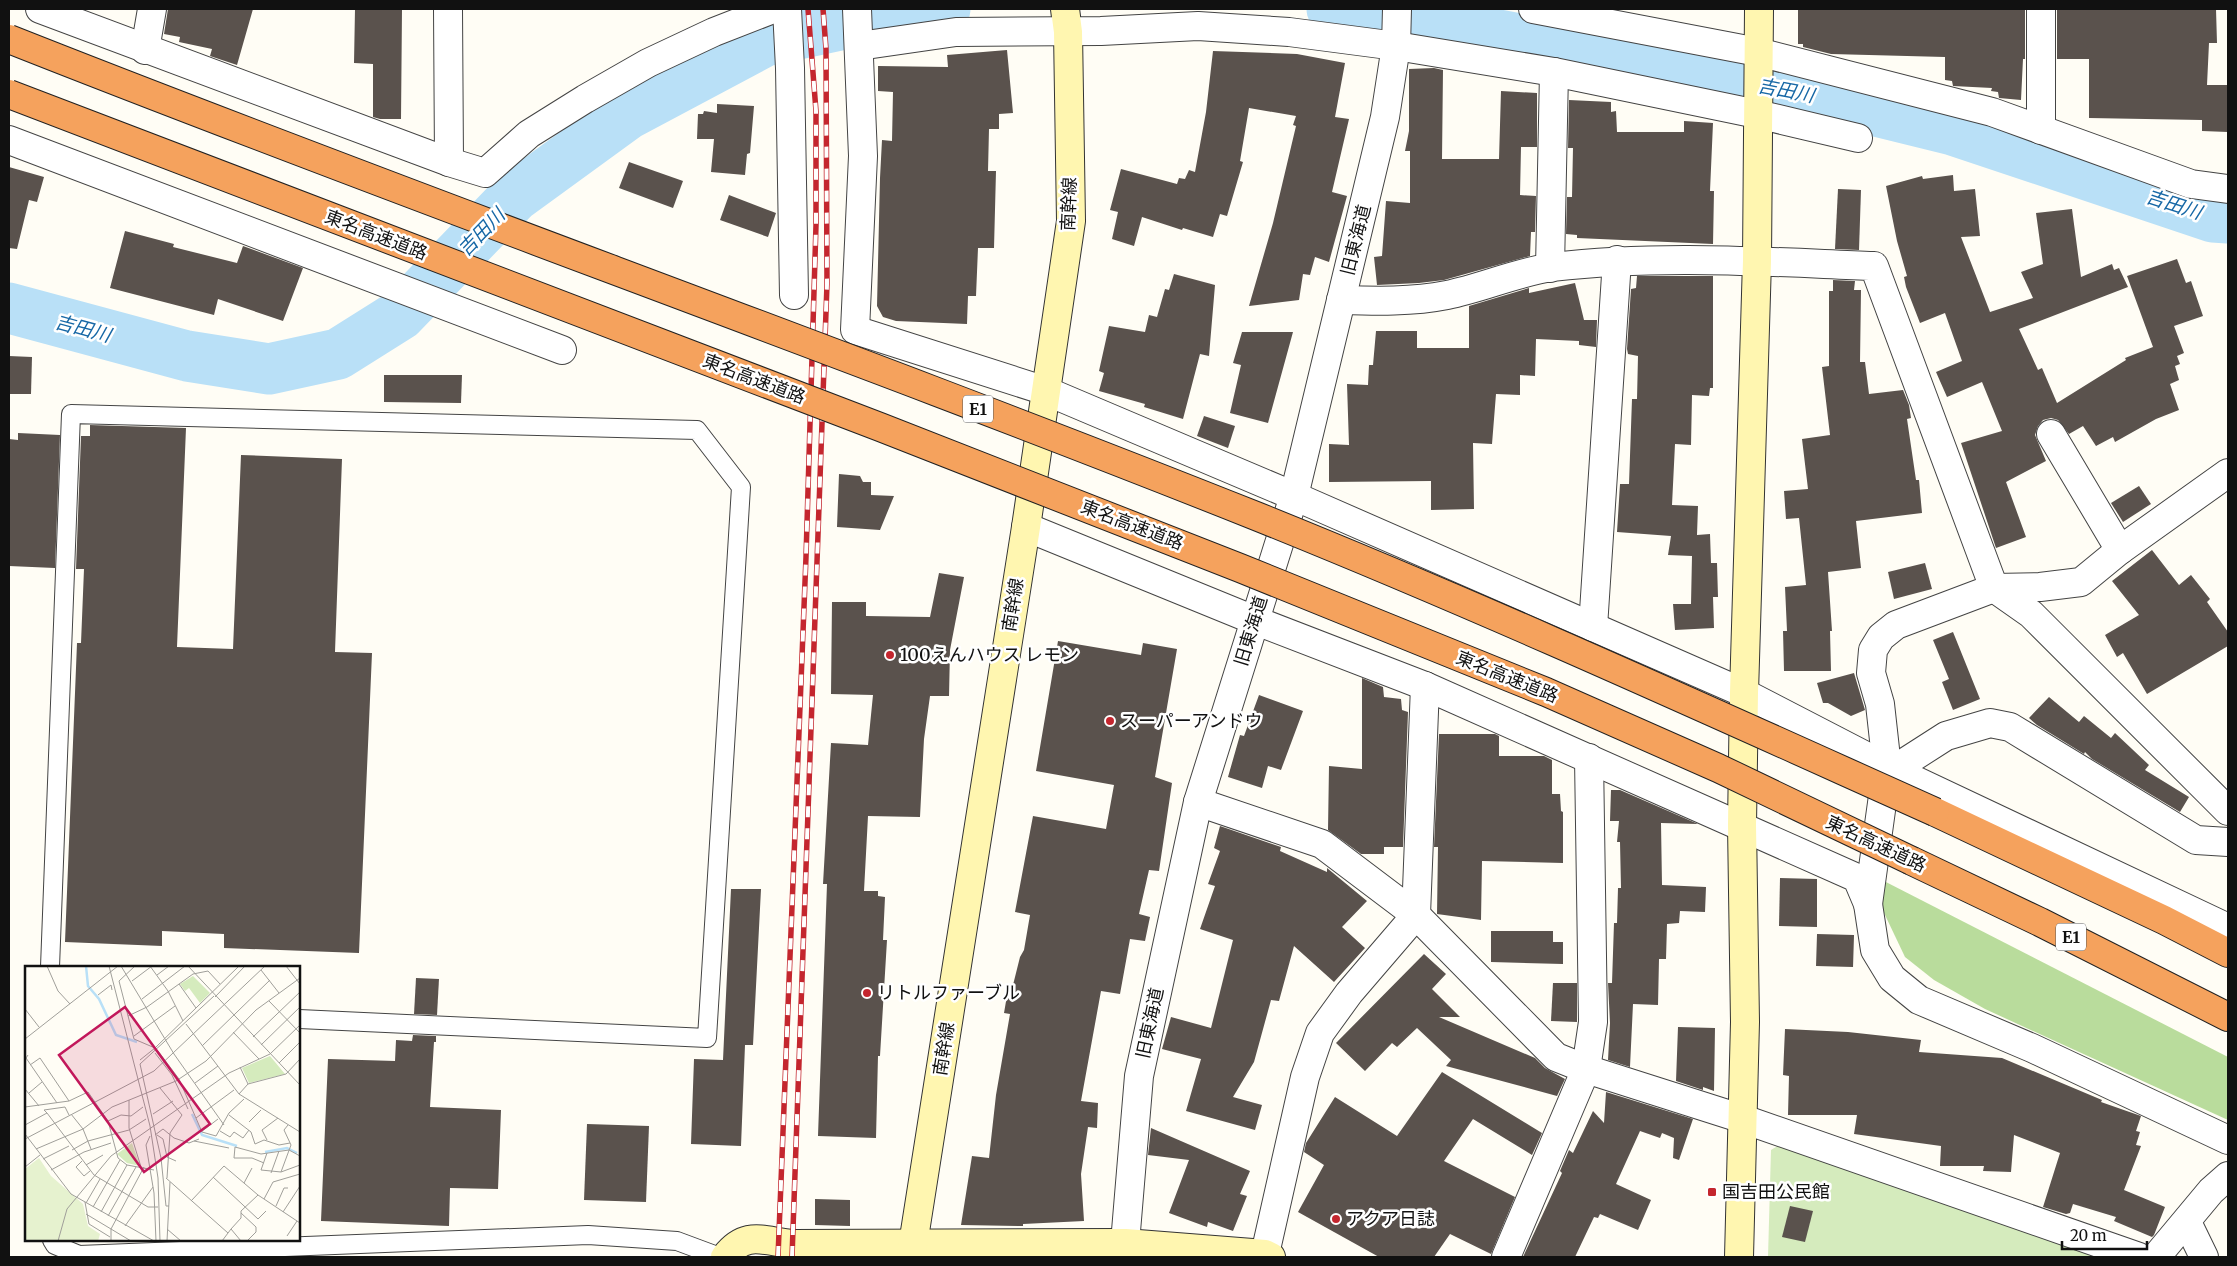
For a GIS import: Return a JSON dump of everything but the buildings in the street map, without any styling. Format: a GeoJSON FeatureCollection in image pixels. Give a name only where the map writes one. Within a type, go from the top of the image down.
{"type":"FeatureCollection","features":[{"type":"Feature","properties":{"kind":"highway","name":"E1"},"geometry":{"type":"LineString","coordinates":[[9,39],[725,311],[1258,518],[1575,651],[1935,812],[2164,920],[2228,954]]}},
{"type":"Feature","properties":{"kind":"highway","name":"東名高速道路"},"geometry":{"type":"LineString","coordinates":[[9,94],[871,424],[1240,568],[1546,692],[1718,768],[2040,922],[2228,1017]]}},
{"type":"Feature","properties":{"kind":"street"},"geometry":{"type":"LineString","coordinates":[[40,9],[145,50],[449,162],[485,173],[529,134],[648,63],[714,32],[773,9]]}},
{"type":"Feature","properties":{"kind":"street"},"geometry":{"type":"LineString","coordinates":[[145,50],[152,9]]}},
{"type":"Feature","properties":{"kind":"street"},"geometry":{"type":"LineString","coordinates":[[448,9],[449,162]]}},
{"type":"Feature","properties":{"kind":"street"},"geometry":{"type":"LineString","coordinates":[[787,9],[791,78],[794,295]]}},
{"type":"Feature","properties":{"kind":"street"},"geometry":{"type":"LineString","coordinates":[[857,9],[863,156],[855,330],[1046,391],[1294,496],[1744,693],[1890,769],[2228,928]]}},
{"type":"Feature","properties":{"kind":"street","name":"旧東海道"},"geometry":{"type":"LineString","coordinates":[[1126,1250],[1138,1076],[1198,802],[1294,496],[1385,117],[1396,46],[1397,9]]}},
{"type":"Feature","properties":{"kind":"street"},"geometry":{"type":"LineString","coordinates":[[1533,9],[1758,52],[1992,112],[2191,184],[2228,189]]}},
{"type":"Feature","properties":{"kind":"street"},"geometry":{"type":"LineString","coordinates":[[1739,1257],[1744,1022],[1742,825],[1744,693],[1757,261],[1759,9]]}},
{"type":"Feature","properties":{"kind":"street"},"geometry":{"type":"LineString","coordinates":[[2041,9],[2041,130]]}},
{"type":"Feature","properties":{"kind":"street"},"geometry":{"type":"LineString","coordinates":[[860,46],[956,32],[1066,20],[1142,30],[1198,26],[1289,32],[1396,46],[1554,72],[1757,114],[1858,138]]}},
{"type":"Feature","properties":{"kind":"street","name":"南幹線"},"geometry":{"type":"LineString","coordinates":[[913,1250],[1026,527],[1071,221],[1066,20]]}},
{"type":"Feature","properties":{"kind":"street"},"geometry":{"type":"LineString","coordinates":[[1550,268],[1554,72]]}},
{"type":"Feature","properties":{"kind":"street"},"geometry":{"type":"LineString","coordinates":[[9,140],[562,350]]}},
{"type":"Feature","properties":{"kind":"street"},"geometry":{"type":"LineString","coordinates":[[1341,300],[1399,301],[1447,295],[1550,268],[1617,260],[1757,261],[1874,266],[1994,588],[2031,614],[2228,811]]}},
{"type":"Feature","properties":{"kind":"street"},"geometry":{"type":"LineString","coordinates":[[1593,627],[1617,260]]}},
{"type":"Feature","properties":{"kind":"street"},"geometry":{"type":"LineString","coordinates":[[2052,434],[2120,550]]}},
{"type":"Feature","properties":{"kind":"street"},"geometry":{"type":"LineString","coordinates":[[1868,904],[1890,769],[1880,704],[1871,673],[1873,650],[1881,637],[1896,625],[1994,588],[2040,587],[2081,582],[2120,550],[2228,472]]}},
{"type":"Feature","properties":{"kind":"street"},"geometry":{"type":"LineString","coordinates":[[1026,527],[1254,620],[1425,686],[1742,825],[1857,878],[1868,904],[1875,950],[1892,978],[1919,1000],[2032,1048],[2228,1140]]}},
{"type":"Feature","properties":{"kind":"street"},"geometry":{"type":"LineString","coordinates":[[725,1257],[735,1245],[747,1239],[793,1244],[913,1250],[958,1244],[1268,1256],[1304,1077],[1320,1033],[1349,993],[1416,915],[1425,686]]}},
{"type":"Feature","properties":{"kind":"street"},"geometry":{"type":"LineString","coordinates":[[1890,769],[1946,736],[1990,723],[2010,727],[2196,840],[2228,842]]}},
{"type":"Feature","properties":{"kind":"street"},"geometry":{"type":"LineString","coordinates":[[1506,1257],[1586,1069],[1593,1022],[1589,758]]}},
{"type":"Feature","properties":{"kind":"street"},"geometry":{"type":"LineString","coordinates":[[1198,802],[1322,844],[1416,915],[1556,1057],[1586,1069],[1743,1119],[2139,1257]]}},
{"type":"Feature","properties":{"kind":"street"},"geometry":{"type":"LineString","coordinates":[[2156,1257],[2211,1191],[2228,1176]]}},
{"type":"Feature","properties":{"kind":"street"},"geometry":{"type":"LineString","coordinates":[[2187,1222],[2204,1257]]}},
{"type":"Feature","properties":{"kind":"lane"},"geometry":{"type":"LineString","coordinates":[[50,966],[71,414],[697,430],[741,486],[706,1038],[300,1019]]}},
{"type":"Feature","properties":{"kind":"lane"},"geometry":{"type":"LineString","coordinates":[[53,1241],[55,1245],[80,1255],[588,1235],[677,1241],[720,1257]]}},
{"type":"Feature","properties":{"kind":"green space"},"geometry":{"type":"Polygon","coordinates":[[[1882,880],[2228,1057],[2228,1120],[1985,1009],[1934,980],[1905,957],[1875,894],[1882,880]]]}},
{"type":"Feature","properties":{"kind":"green space"},"geometry":{"type":"Polygon","coordinates":[[[1781,1144],[2099,1257],[1768,1257],[1771,1150],[1781,1144]]]}},
{"type":"Feature","properties":{"kind":"waterway","name":"吉田川"},"geometry":{"type":"LineString","coordinates":[[9,308],[187,356],[269,369],[338,354],[400,315],[514,197],[628,114],[765,41],[877,17],[945,9]]}},
{"type":"Feature","properties":{"kind":"waterway","name":"吉田川"},"geometry":{"type":"LineString","coordinates":[[1332,9],[1446,25],[1807,94],[1953,130],[2213,217],[2228,218]]}},
{"type":"Feature","properties":{"kind":"railway"},"geometry":{"type":"LineString","coordinates":[[778,1257],[806,557],[816,225],[816,111],[808,9]]}},
{"type":"Feature","properties":{"kind":"railway"},"geometry":{"type":"LineString","coordinates":[[792,1257],[827,284],[826,49],[823,9]]}},
{"type":"Feature","properties":{"kind":"place","name":"100えんハウス レモン"},"geometry":{"type":"Point","coordinates":[890,655]}},
{"type":"Feature","properties":{"kind":"place","name":"スーパーアンドウ"},"geometry":{"type":"Point","coordinates":[1110,721]}},
{"type":"Feature","properties":{"kind":"place","name":"リトルファーブル"},"geometry":{"type":"Point","coordinates":[867,993]}},
{"type":"Feature","properties":{"kind":"place","name":"国吉田公民館"},"geometry":{"type":"Point","coordinates":[1712,1192]}},
{"type":"Feature","properties":{"kind":"place","name":"アクア日誌"},"geometry":{"type":"Point","coordinates":[1336,1219]}}]}
